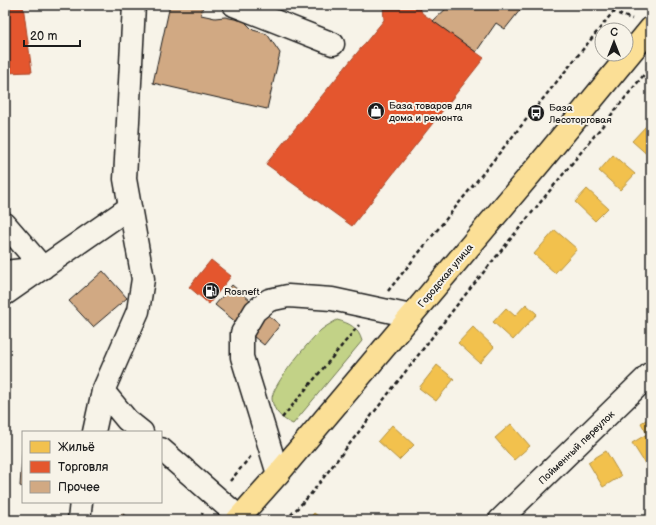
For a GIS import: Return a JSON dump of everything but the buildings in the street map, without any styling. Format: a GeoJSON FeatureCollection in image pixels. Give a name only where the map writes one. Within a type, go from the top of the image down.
{"type":"FeatureCollection","features":[{"type":"Feature","properties":{"kind":"main road","name":"Городская улица"},"geometry":{"type":"LineString","coordinates":[[238,519],[278,474],[411,316],[645,25]]}},
{"type":"Feature","properties":{"kind":"street"},"geometry":{"type":"LineString","coordinates":[[94,431],[103,391],[138,311],[143,278],[125,179],[134,5]]}},
{"type":"Feature","properties":{"kind":"street"},"geometry":{"type":"LineString","coordinates":[[234,5],[333,44]]}},
{"type":"Feature","properties":{"kind":"street"},"geometry":{"type":"LineString","coordinates":[[5,294],[130,207]]}},
{"type":"Feature","properties":{"kind":"street"},"geometry":{"type":"LineString","coordinates":[[5,224],[42,268]]}},
{"type":"Feature","properties":{"kind":"street"},"geometry":{"type":"LineString","coordinates":[[5,272],[42,268]]}},
{"type":"Feature","properties":{"kind":"street"},"geometry":{"type":"LineString","coordinates":[[278,474],[242,357],[242,333],[254,311],[269,300],[288,296],[332,299],[411,316]]}},
{"type":"Feature","properties":{"kind":"street","name":"Пойменный переулок"},"geometry":{"type":"LineString","coordinates":[[500,520],[651,374]]}},
{"type":"Feature","properties":{"kind":"street"},"geometry":{"type":"LineString","coordinates":[[103,391],[127,420],[141,431]]}},
{"type":"Feature","properties":{"kind":"street"},"geometry":{"type":"LineString","coordinates":[[162,450],[216,497],[238,519]]}},
{"type":"Feature","properties":{"kind":"street"},"geometry":{"type":"LineString","coordinates":[[79,520],[81,503]]}},
{"type":"Feature","properties":{"kind":"path"},"geometry":{"type":"LineString","coordinates":[[197,520],[374,308],[613,12],[616,5]]}},
{"type":"Feature","properties":{"kind":"path"},"geometry":{"type":"LineString","coordinates":[[613,12],[645,25]]}},
{"type":"Feature","properties":{"kind":"path"},"geometry":{"type":"LineString","coordinates":[[286,520],[310,495],[457,305],[651,66]]}},
{"type":"Feature","properties":{"kind":"green space"},"geometry":{"type":"Polygon","coordinates":[[[337,320],[352,326],[358,332],[362,341],[293,424],[276,411],[272,399],[273,393],[284,374],[309,343],[321,330],[337,320]]]}},
{"type":"Feature","properties":{"kind":"place","name":"База товаров для дома и ремонта"},"geometry":{"type":"Point","coordinates":[376,111]}},
{"type":"Feature","properties":{"kind":"place","name":"База Лесоторговая"},"geometry":{"type":"Point","coordinates":[536,113]}},
{"type":"Feature","properties":{"kind":"place","name":"Rosneft"},"geometry":{"type":"Point","coordinates":[211,291]}}]}
